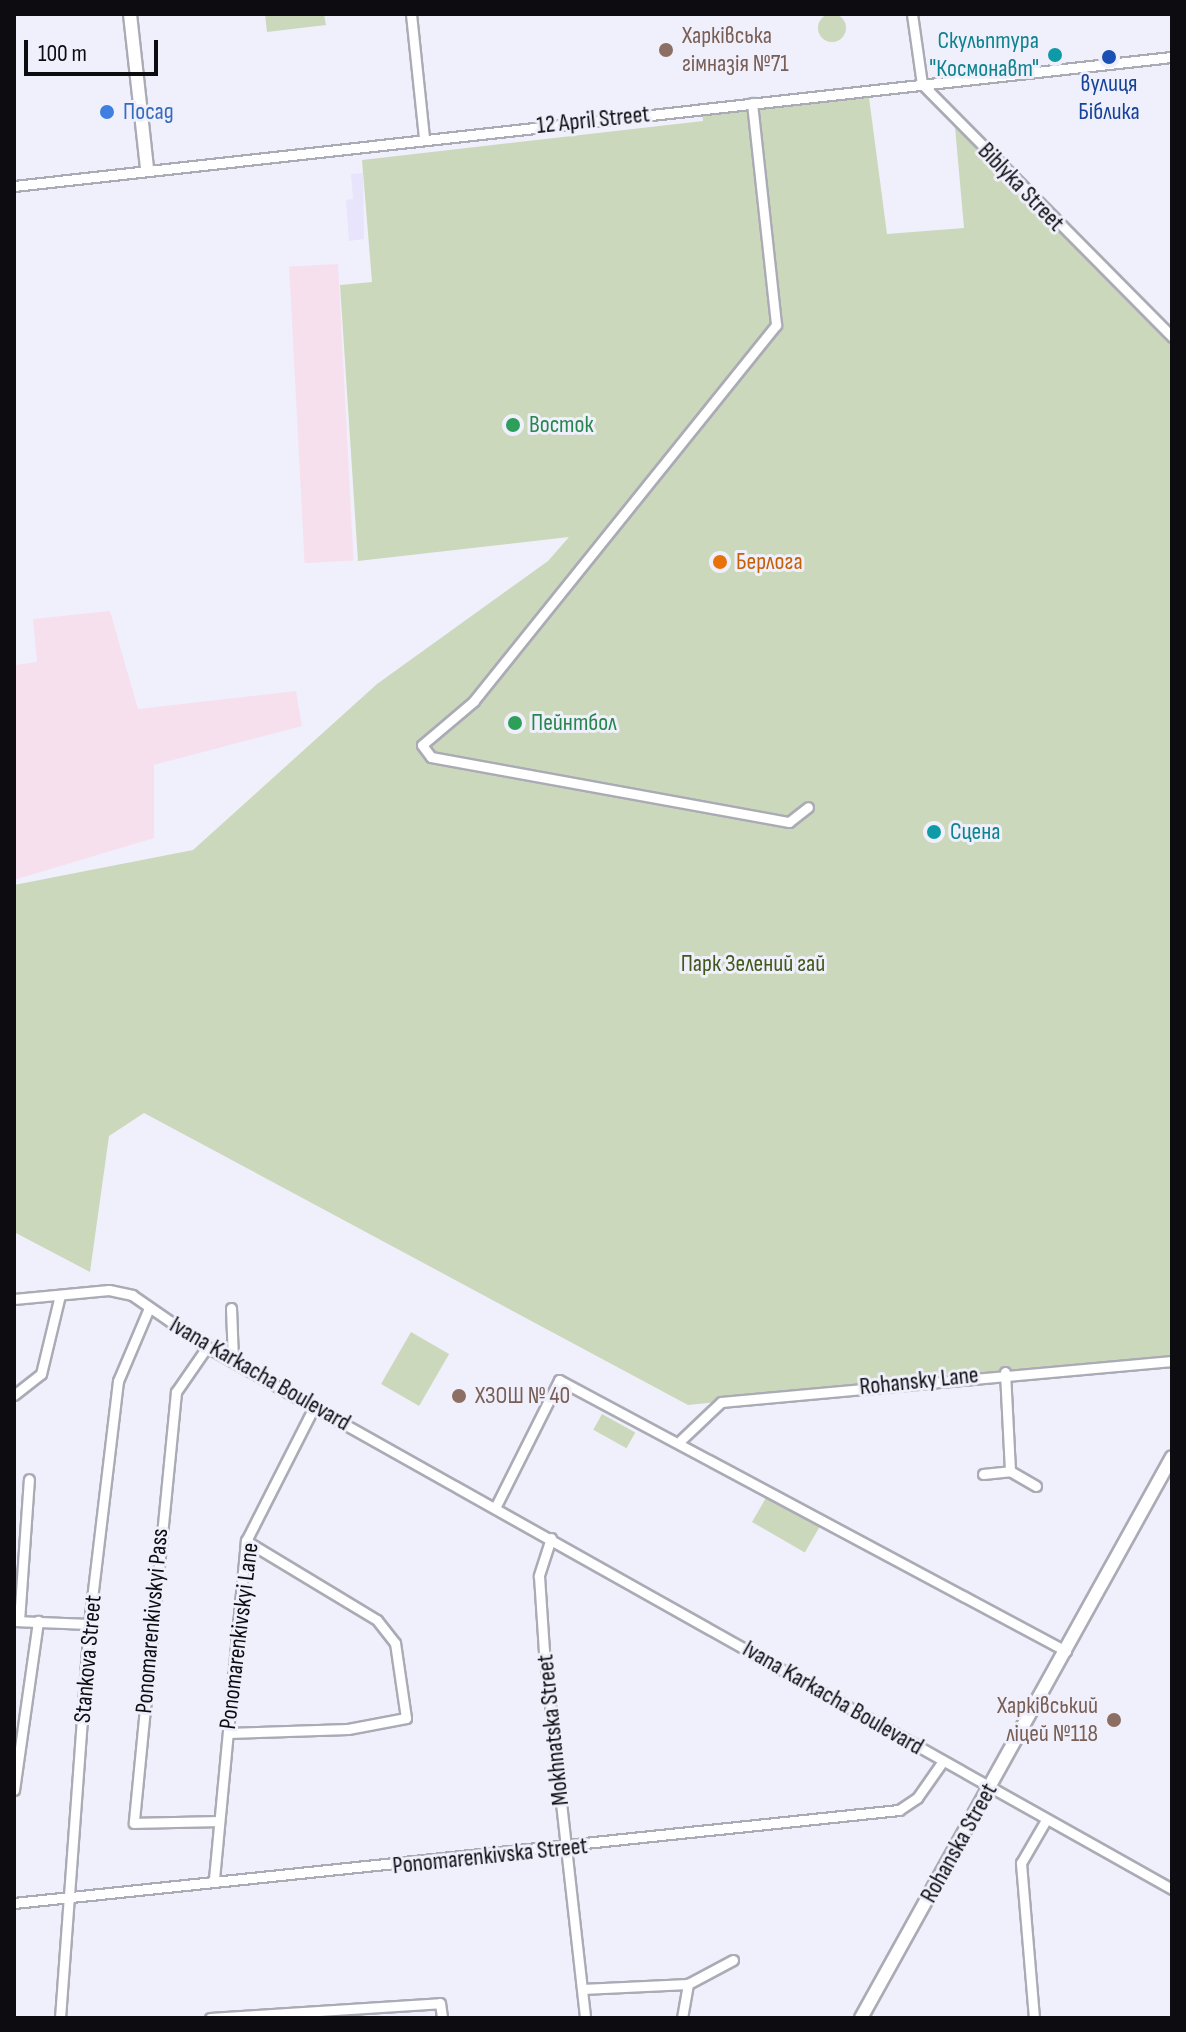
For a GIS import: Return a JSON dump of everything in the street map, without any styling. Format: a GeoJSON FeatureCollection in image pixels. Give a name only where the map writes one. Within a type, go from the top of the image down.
{"type":"FeatureCollection","features":[{"type":"Feature","properties":{"kind":"main road"},"geometry":{"type":"LineString","coordinates":[[130,14],[147,167]]}},
{"type":"Feature","properties":{"kind":"main road","name":"Rohanska Street"},"geometry":{"type":"LineString","coordinates":[[861,2018],[1172,1457]]}},
{"type":"Feature","properties":{"kind":"street"},"geometry":{"type":"LineString","coordinates":[[411,14],[424,138]]}},
{"type":"Feature","properties":{"kind":"street"},"geometry":{"type":"LineString","coordinates":[[912,14],[922,84]]}},
{"type":"Feature","properties":{"kind":"street","name":"12 April Street"},"geometry":{"type":"LineString","coordinates":[[14,186],[147,167],[1172,57]]}},
{"type":"Feature","properties":{"kind":"street","name":"Biblyka Street"},"geometry":{"type":"LineString","coordinates":[[922,84],[1172,337]]}},
{"type":"Feature","properties":{"kind":"street"},"geometry":{"type":"LineString","coordinates":[[752,103],[776,325],[504,665],[422,745],[431,757],[789,822],[808,807]]}},
{"type":"Feature","properties":{"kind":"street","name":"Ivana Karkacha Boulevard"},"geometry":{"type":"LineString","coordinates":[[14,1299],[125,1292],[207,1347],[496,1506],[1172,1889]]}},
{"type":"Feature","properties":{"kind":"street"},"geometry":{"type":"LineString","coordinates":[[14,1395],[41,1374],[60,1295]]}},
{"type":"Feature","properties":{"kind":"street","name":"Stankova Street"},"geometry":{"type":"LineString","coordinates":[[60,2018],[89,1624],[121,1363],[149,1308]]}},
{"type":"Feature","properties":{"kind":"street"},"geometry":{"type":"LineString","coordinates":[[231,1308],[233,1361]]}},
{"type":"Feature","properties":{"kind":"street","name":"Ponomarenkivskyi Pass"},"geometry":{"type":"LineString","coordinates":[[207,1347],[176,1392],[134,1823],[216,1821]]}},
{"type":"Feature","properties":{"kind":"street","name":"Rohansky Lane"},"geometry":{"type":"LineString","coordinates":[[681,1440],[721,1402],[1005,1372],[1172,1361]]}},
{"type":"Feature","properties":{"kind":"street"},"geometry":{"type":"LineString","coordinates":[[1005,1372],[1010,1471]]}},
{"type":"Feature","properties":{"kind":"street"},"geometry":{"type":"LineString","coordinates":[[496,1506],[559,1380],[681,1440],[1066,1651]]}},
{"type":"Feature","properties":{"kind":"street","name":"Ponomarenkivskyi Lane"},"geometry":{"type":"LineString","coordinates":[[214,1879],[216,1821],[228,1733],[246,1541],[314,1407]]}},
{"type":"Feature","properties":{"kind":"street"},"geometry":{"type":"LineString","coordinates":[[983,1474],[1010,1471],[1036,1486]]}},
{"type":"Feature","properties":{"kind":"street"},"geometry":{"type":"LineString","coordinates":[[29,1479],[16,1621],[89,1624]]}},
{"type":"Feature","properties":{"kind":"street","name":"Mokhnatska Street"},"geometry":{"type":"LineString","coordinates":[[551,1538],[539,1576],[585,2018]]}},
{"type":"Feature","properties":{"kind":"street"},"geometry":{"type":"LineString","coordinates":[[228,1733],[348,1729],[406,1718],[395,1643],[377,1620],[246,1541]]}},
{"type":"Feature","properties":{"kind":"street"},"geometry":{"type":"LineString","coordinates":[[14,1790],[38,1621]]}},
{"type":"Feature","properties":{"kind":"street","name":"Ponomarenkivska Street"},"geometry":{"type":"LineString","coordinates":[[14,1903],[214,1879],[567,1847],[899,1810],[924,1791],[943,1761]]}},
{"type":"Feature","properties":{"kind":"street"},"geometry":{"type":"LineString","coordinates":[[1034,2018],[1021,1863],[1026,1843],[1046,1820]]}},
{"type":"Feature","properties":{"kind":"street"},"geometry":{"type":"LineString","coordinates":[[582,1989],[688,1984],[733,1960]]}},
{"type":"Feature","properties":{"kind":"street"},"geometry":{"type":"LineString","coordinates":[[682,2018],[688,1984]]}},
{"type":"Feature","properties":{"kind":"street"},"geometry":{"type":"LineString","coordinates":[[210,2018],[440,2003],[442,2018]]}},
{"type":"Feature","properties":{"kind":"shaded area"},"geometry":{"type":"Polygon","coordinates":[[[363,173],[364,239],[349,241],[346,200],[353,199],[351,174],[363,173]]]}},
{"type":"Feature","properties":{"kind":"shaded area"},"geometry":{"type":"Polygon","coordinates":[[[338,264],[354,561],[305,563],[289,267],[338,264]]]}},
{"type":"Feature","properties":{"kind":"shaded area"},"geometry":{"type":"Polygon","coordinates":[[[110,611],[138,709],[296,691],[302,726],[154,765],[154,838],[14,880],[14,665],[37,662],[33,619],[110,611]]]}},
{"type":"Feature","properties":{"kind":"green space"},"geometry":{"type":"Polygon","coordinates":[[[265,14],[324,14],[326,25],[267,32],[265,14]]]}},
{"type":"Feature","properties":{"kind":"green space"},"geometry":{"type":"Polygon","coordinates":[[[832,14],[842,18],[846,28],[842,38],[832,42],[822,38],[818,28],[822,18],[832,14]]]}},
{"type":"Feature","properties":{"kind":"green space","name":"Парк Зелений гай"},"geometry":{"type":"Polygon","coordinates":[[[868,90],[887,234],[964,228],[955,127],[1172,344],[1172,1355],[688,1405],[144,1113],[109,1136],[90,1272],[14,1232],[14,885],[193,850],[377,684],[548,561],[569,537],[358,561],[340,285],[372,282],[362,160],[703,121],[702,107],[868,90]]]}},
{"type":"Feature","properties":{"kind":"green space"},"geometry":{"type":"Polygon","coordinates":[[[411,1332],[449,1354],[419,1406],[381,1384],[411,1332]]]}},
{"type":"Feature","properties":{"kind":"green space"},"geometry":{"type":"Polygon","coordinates":[[[602,1414],[635,1432],[627,1448],[593,1430],[602,1414]]]}},
{"type":"Feature","properties":{"kind":"green space"},"geometry":{"type":"Polygon","coordinates":[[[767,1496],[820,1526],[805,1552],[752,1522],[767,1496]]]}},
{"type":"Feature","properties":{"kind":"place","name":"Харківська гімназія №71"},"geometry":{"type":"Point","coordinates":[666,50]}},
{"type":"Feature","properties":{"kind":"place","name":"Скульптура \"Космонавт\""},"geometry":{"type":"Point","coordinates":[1055,55]}},
{"type":"Feature","properties":{"kind":"place","name":"вулиця Біблика"},"geometry":{"type":"Point","coordinates":[1109,57]}},
{"type":"Feature","properties":{"kind":"place","name":"Посад"},"geometry":{"type":"Point","coordinates":[107,112]}},
{"type":"Feature","properties":{"kind":"place","name":"Восток"},"geometry":{"type":"Point","coordinates":[513,425]}},
{"type":"Feature","properties":{"kind":"place","name":"Берлога"},"geometry":{"type":"Point","coordinates":[720,562]}},
{"type":"Feature","properties":{"kind":"place","name":"Пейнтбол"},"geometry":{"type":"Point","coordinates":[515,723]}},
{"type":"Feature","properties":{"kind":"place","name":"Сцена"},"geometry":{"type":"Point","coordinates":[934,832]}},
{"type":"Feature","properties":{"kind":"place","name":"ХЗОШ № 40"},"geometry":{"type":"Point","coordinates":[459,1396]}},
{"type":"Feature","properties":{"kind":"place","name":"Харківський ліцей №118"},"geometry":{"type":"Point","coordinates":[1114,1720]}}]}
